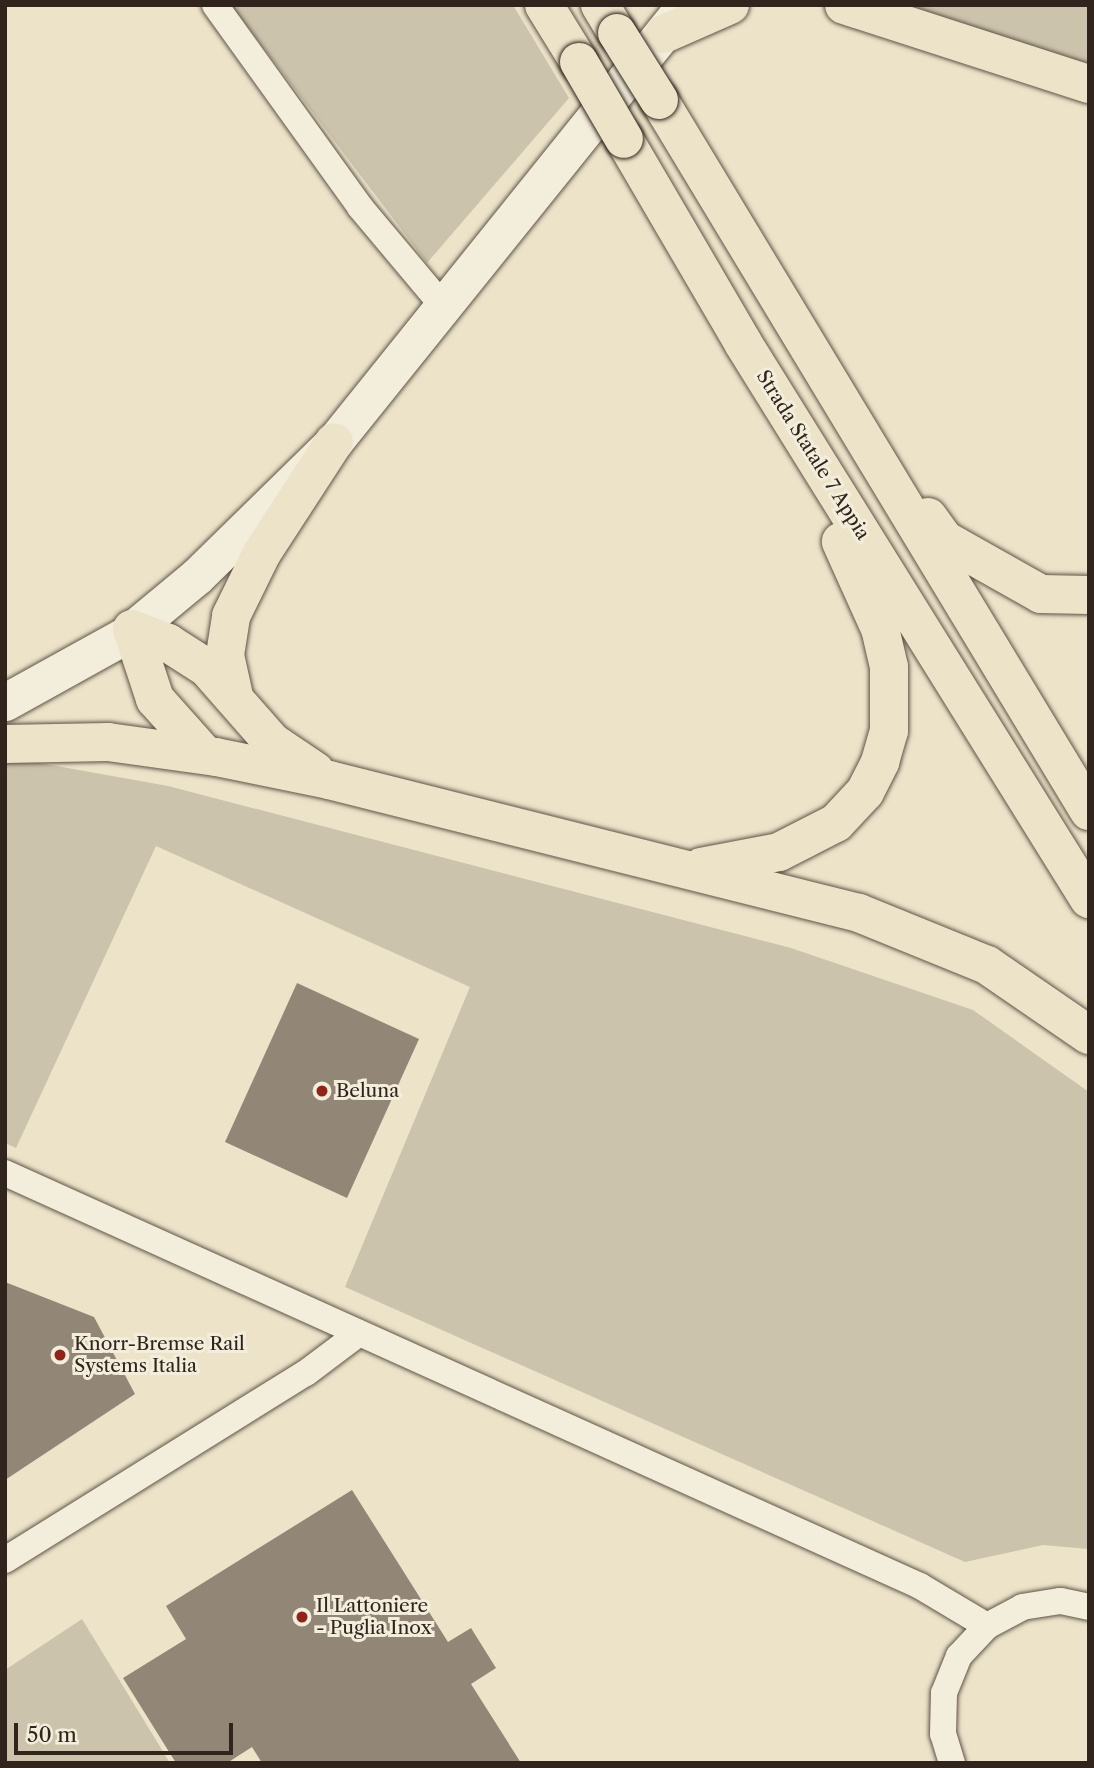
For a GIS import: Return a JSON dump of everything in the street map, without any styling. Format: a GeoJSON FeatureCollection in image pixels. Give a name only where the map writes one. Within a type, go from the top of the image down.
{"type":"FeatureCollection","features":[{"type":"Feature","properties":{"kind":"highway","name":"Strada Statale 7 Appia"},"geometry":{"type":"LineString","coordinates":[[544,5],[743,343],[1089,900]]}},
{"type":"Feature","properties":{"kind":"highway"},"geometry":{"type":"LineString","coordinates":[[674,20],[730,5]]}},
{"type":"Feature","properties":{"kind":"highway"},"geometry":{"type":"LineString","coordinates":[[844,5],[1089,84]]}},
{"type":"Feature","properties":{"kind":"highway"},"geometry":{"type":"LineString","coordinates":[[609,19],[771,281],[1089,811]]}},
{"type":"Feature","properties":{"kind":"highway"},"geometry":{"type":"LineString","coordinates":[[771,281],[945,540],[1041,594],[1089,596]]}},
{"type":"Feature","properties":{"kind":"highway"},"geometry":{"type":"LineString","coordinates":[[693,869],[779,852],[836,823],[864,792],[889,731],[889,667],[881,631],[856,568],[759,398],[743,343]]}},
{"type":"Feature","properties":{"kind":"highway"},"geometry":{"type":"LineString","coordinates":[[234,696],[225,655],[231,616],[262,553],[334,442]]}},
{"type":"Feature","properties":{"kind":"highway"},"geometry":{"type":"LineString","coordinates":[[132,629],[168,643],[207,668],[272,742],[329,780]]}},
{"type":"Feature","properties":{"kind":"highway"},"geometry":{"type":"LineString","coordinates":[[132,629],[155,699],[205,755]]}},
{"type":"Feature","properties":{"kind":"highway"},"geometry":{"type":"LineString","coordinates":[[5,744],[108,743],[205,755],[329,780],[693,869],[859,913],[987,965],[1089,1035]]}},
{"type":"Feature","properties":{"kind":"main road"},"geometry":{"type":"LineString","coordinates":[[5,702],[132,629],[197,576],[334,442],[674,20]]}},
{"type":"Feature","properties":{"kind":"street"},"geometry":{"type":"LineString","coordinates":[[215,5],[360,207],[444,307]]}},
{"type":"Feature","properties":{"kind":"street"},"geometry":{"type":"LineString","coordinates":[[5,1172],[920,1586],[987,1626]]}},
{"type":"Feature","properties":{"kind":"street"},"geometry":{"type":"LineString","coordinates":[[5,1560],[306,1373],[359,1333]]}},
{"type":"Feature","properties":{"kind":"street"},"geometry":{"type":"LineString","coordinates":[[952,1763],[943,1734],[944,1693],[959,1656],[987,1626],[1022,1607],[1061,1601],[1089,1607]]}},
{"type":"Feature","properties":{"kind":"shaded area"},"geometry":{"type":"Polygon","coordinates":[[[231,5],[513,5],[569,98],[427,263],[231,5]]]}},
{"type":"Feature","properties":{"kind":"shaded area"},"geometry":{"type":"Polygon","coordinates":[[[907,5],[1089,5],[1089,65],[907,5]]]}},
{"type":"Feature","properties":{"kind":"shaded area"},"geometry":{"type":"Polygon","coordinates":[[[23,760],[168,786],[791,948],[973,1010],[1089,1092],[1089,1549],[1043,1545],[965,1562],[345,1287],[470,987],[156,846],[16,1148],[5,1143],[5,761],[23,760]]]}},
{"type":"Feature","properties":{"kind":"shaded area"},"geometry":{"type":"Polygon","coordinates":[[[82,1619],[170,1763],[5,1763],[5,1670],[82,1619]]]}},
{"type":"Feature","properties":{"kind":"building","name":"Beluna"},"geometry":{"type":"Polygon","coordinates":[[[297,983],[419,1039],[347,1198],[225,1142],[297,983]]]}},
{"type":"Feature","properties":{"kind":"building","name":"Knorr-Bremse Rail Systems Italia"},"geometry":{"type":"Polygon","coordinates":[[[5,1282],[94,1317],[135,1394],[5,1480],[5,1282]]]}},
{"type":"Feature","properties":{"kind":"building","name":"Il Lattoniere - Puglia Inox"},"geometry":{"type":"Polygon","coordinates":[[[352,1490],[448,1642],[471,1628],[496,1668],[471,1684],[521,1763],[262,1763],[252,1747],[227,1763],[176,1763],[123,1678],[186,1639],[166,1606],[352,1490]]]}},
{"type":"Feature","properties":{"kind":"place","name":"Beluna"},"geometry":{"type":"Point","coordinates":[322,1091]}},
{"type":"Feature","properties":{"kind":"place","name":"Knorr-Bremse Rail Systems Italia"},"geometry":{"type":"Point","coordinates":[60,1355]}},
{"type":"Feature","properties":{"kind":"place","name":"Il Lattoniere - Puglia Inox"},"geometry":{"type":"Point","coordinates":[302,1617]}}]}
